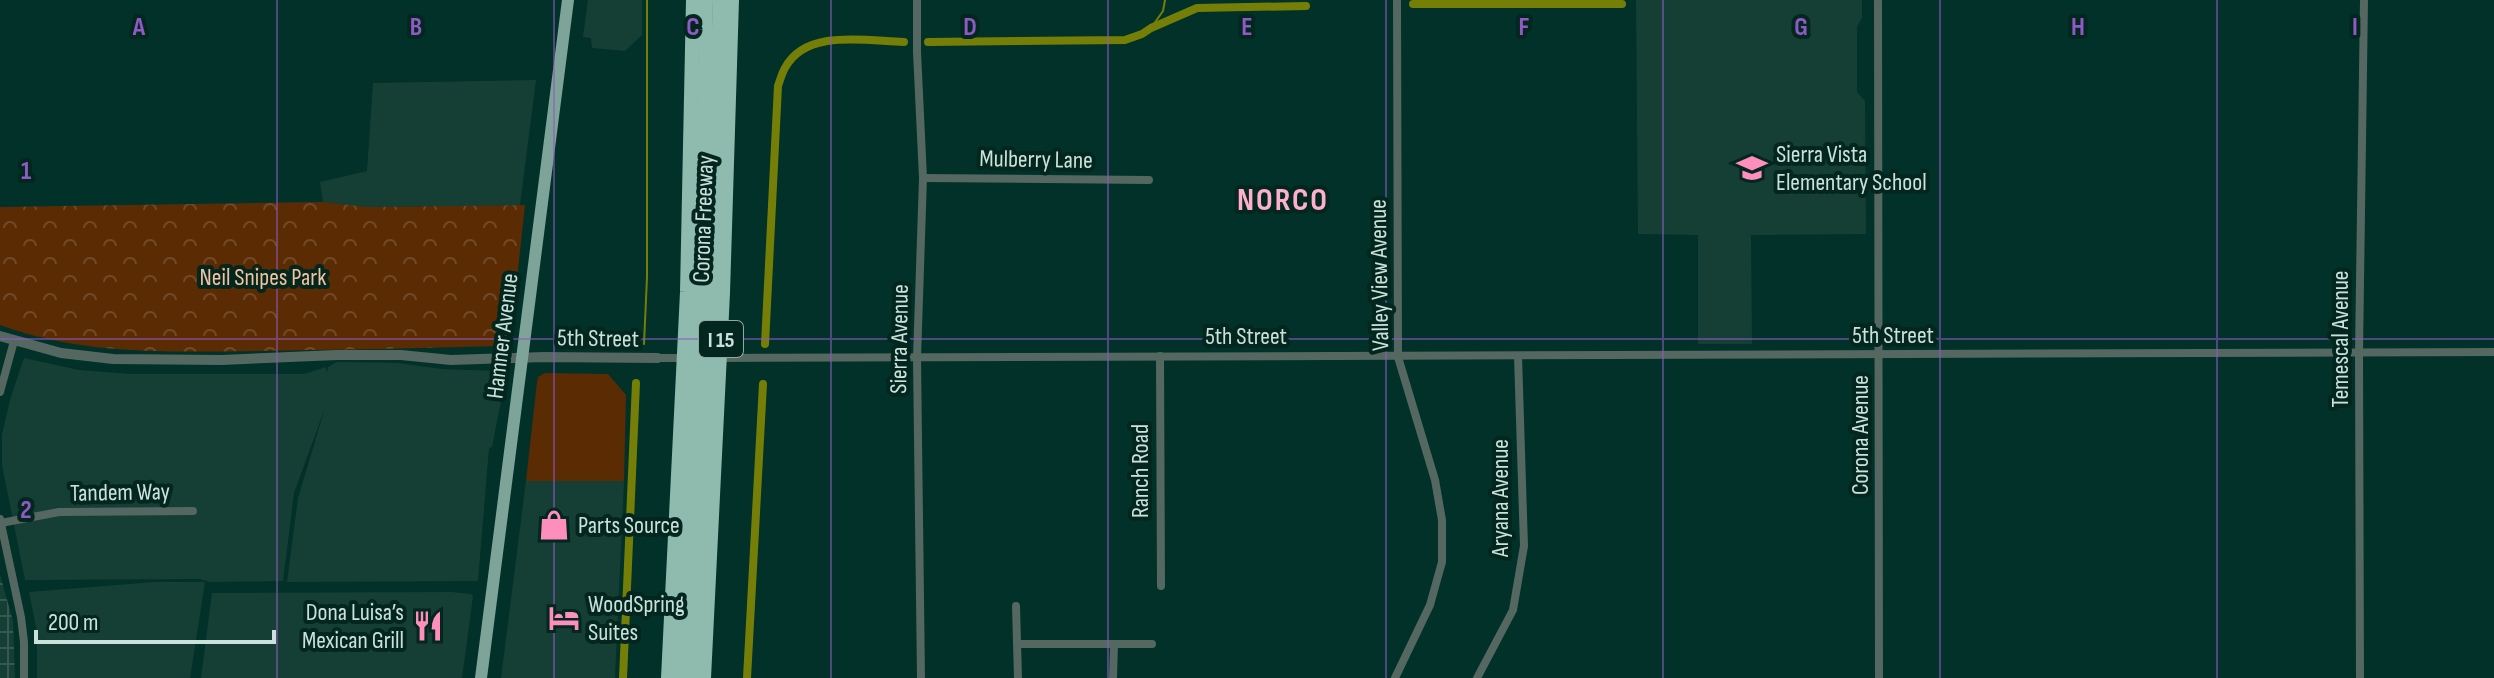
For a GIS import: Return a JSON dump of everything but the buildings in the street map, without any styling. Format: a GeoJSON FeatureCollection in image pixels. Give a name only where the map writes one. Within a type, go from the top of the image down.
{"type":"FeatureCollection","features":[{"type":"Feature","properties":{"kind":"highway","name":"Corona Freeway"},"geometry":{"type":"LineString","coordinates":[[668,678],[687,292],[690,0]]}},
{"type":"Feature","properties":{"kind":"highway"},"geometry":{"type":"LineString","coordinates":[[679,678],[697,311],[706,0]]}},
{"type":"Feature","properties":{"kind":"highway"},"geometry":{"type":"LineString","coordinates":[[691,678],[709,315],[720,0]]}},
{"type":"Feature","properties":{"kind":"highway","name":"Corona Freeway"},"geometry":{"type":"LineString","coordinates":[[704,678],[723,293],[732,0]]}},
{"type":"Feature","properties":{"kind":"main road","name":"Hamner Avenue"},"geometry":{"type":"LineString","coordinates":[[481,678],[568,0]]}},
{"type":"Feature","properties":{"kind":"street","name":"Sierra Avenue"},"geometry":{"type":"LineString","coordinates":[[917,0],[923,178],[917,358],[921,678]]}},
{"type":"Feature","properties":{"kind":"street","name":"Valley View Avenue"},"geometry":{"type":"LineString","coordinates":[[1395,678],[1430,605],[1442,562],[1442,520],[1435,480],[1398,357],[1397,0]]}},
{"type":"Feature","properties":{"kind":"street","name":"Corona Avenue"},"geometry":{"type":"LineString","coordinates":[[1878,0],[1879,678]]}},
{"type":"Feature","properties":{"kind":"street","name":"Temescal Avenue"},"geometry":{"type":"LineString","coordinates":[[2360,678],[2359,353],[2364,0]]}},
{"type":"Feature","properties":{"kind":"street","name":"Mulberry Lane"},"geometry":{"type":"LineString","coordinates":[[923,178],[1149,180]]}},
{"type":"Feature","properties":{"kind":"street","name":"5th Street"},"geometry":{"type":"LineString","coordinates":[[0,336],[61,353],[113,359],[221,360],[337,355],[401,355],[451,360],[2494,352]]}},
{"type":"Feature","properties":{"kind":"street"},"geometry":{"type":"LineString","coordinates":[[0,392],[14,341]]}},
{"type":"Feature","properties":{"kind":"street","name":"Ranch Road"},"geometry":{"type":"LineString","coordinates":[[1160,356],[1161,586]]}},
{"type":"Feature","properties":{"kind":"street","name":"Aryana Avenue"},"geometry":{"type":"LineString","coordinates":[[1477,678],[1513,610],[1524,546],[1518,356]]}},
{"type":"Feature","properties":{"kind":"street","name":"Tandem Way"},"geometry":{"type":"LineString","coordinates":[[0,521],[59,512],[193,511]]}},
{"type":"Feature","properties":{"kind":"street"},"geometry":{"type":"LineString","coordinates":[[0,521],[21,617],[24,678]]}},
{"type":"Feature","properties":{"kind":"street"},"geometry":{"type":"LineString","coordinates":[[1016,606],[1018,678]]}},
{"type":"Feature","properties":{"kind":"street"},"geometry":{"type":"LineString","coordinates":[[1018,644],[1152,644]]}},
{"type":"Feature","properties":{"kind":"street"},"geometry":{"type":"LineString","coordinates":[[1113,678],[1114,645]]}},
{"type":"Feature","properties":{"kind":"shaded area"},"geometry":{"type":"Polygon","coordinates":[[[588,0],[642,0],[642,35],[625,51],[592,48],[591,38],[583,37],[588,0]]]}},
{"type":"Feature","properties":{"kind":"shaded area","name":"Sierra Vista Elementary School"},"geometry":{"type":"Polygon","coordinates":[[[1636,0],[1862,0],[1862,18],[1857,27],[1857,92],[1865,101],[1866,234],[1751,235],[1752,344],[1698,344],[1698,235],[1638,234],[1636,0]]]}},
{"type":"Feature","properties":{"kind":"shaded area"},"geometry":{"type":"Polygon","coordinates":[[[536,80],[520,205],[368,207],[323,202],[320,182],[367,171],[373,83],[536,80]]]}},
{"type":"Feature","properties":{"kind":"shaded area"},"geometry":{"type":"Polygon","coordinates":[[[24,358],[79,370],[130,374],[304,374],[326,367],[327,373],[328,367],[337,362],[499,371],[505,381],[492,447],[489,448],[478,581],[287,582],[298,498],[325,408],[294,493],[283,581],[25,580],[2,465],[2,435],[24,358]]]}},
{"type":"Feature","properties":{"kind":"shaded area"},"geometry":{"type":"Polygon","coordinates":[[[526,481],[624,481],[615,678],[501,678],[526,481]]]}},
{"type":"Feature","properties":{"kind":"shaded area"},"geometry":{"type":"Polygon","coordinates":[[[0,575],[13,621],[15,678],[0,678],[0,575]]]}},
{"type":"Feature","properties":{"kind":"shaded area"},"geometry":{"type":"Polygon","coordinates":[[[154,582],[205,582],[190,678],[37,678],[37,632],[29,592],[154,582]]]}},
{"type":"Feature","properties":{"kind":"shaded area"},"geometry":{"type":"Polygon","coordinates":[[[452,592],[473,596],[462,678],[201,678],[212,593],[452,592]]]}},
{"type":"Feature","properties":{"kind":"green space","name":"Neil Snipes Park"},"geometry":{"type":"Polygon","coordinates":[[[323,202],[368,207],[525,205],[511,334],[500,346],[158,351],[62,342],[0,325],[0,207],[323,202]]]}},
{"type":"Feature","properties":{"kind":"green space"},"geometry":{"type":"Polygon","coordinates":[[[545,373],[608,374],[626,395],[624,481],[526,481],[537,382],[538,377],[545,373]]]}},
{"type":"Feature","properties":{"kind":"waterway"},"geometry":{"type":"LineString","coordinates":[[644,344],[647,277],[647,0]]}},
{"type":"Feature","properties":{"kind":"waterway"},"geometry":{"type":"LineString","coordinates":[[1151,28],[1163,11],[1165,0]]}},
{"type":"Feature","properties":{"kind":"waterway"},"geometry":{"type":"LineString","coordinates":[[1413,4],[1622,4]]}},
{"type":"Feature","properties":{"kind":"waterway"},"geometry":{"type":"LineString","coordinates":[[928,42],[1125,40],[1197,8],[1306,6]]}},
{"type":"Feature","properties":{"kind":"waterway"},"geometry":{"type":"LineString","coordinates":[[765,344],[778,86],[783,72],[795,55],[822,42],[856,39],[904,42]]}},
{"type":"Feature","properties":{"kind":"waterway"},"geometry":{"type":"LineString","coordinates":[[623,678],[636,383]]}},
{"type":"Feature","properties":{"kind":"waterway"},"geometry":{"type":"LineString","coordinates":[[747,678],[763,384]]}},
{"type":"Feature","properties":{"kind":"place","name":"Sierra Vista Elementary School"},"geometry":{"type":"Point","coordinates":[1752,168]}},
{"type":"Feature","properties":{"kind":"place","name":"Parts Source"},"geometry":{"type":"Point","coordinates":[554,525]}},
{"type":"Feature","properties":{"kind":"place","name":"WoodSpring Suites"},"geometry":{"type":"Point","coordinates":[564,618]}},
{"type":"Feature","properties":{"kind":"place","name":"Dona Luisa’s Mexican Grill"},"geometry":{"type":"Point","coordinates":[428,626]}},
{"type":"Feature","properties":{"kind":"district","name":"NORCO"},"geometry":{"type":"Point","coordinates":[1283,199]}}]}
